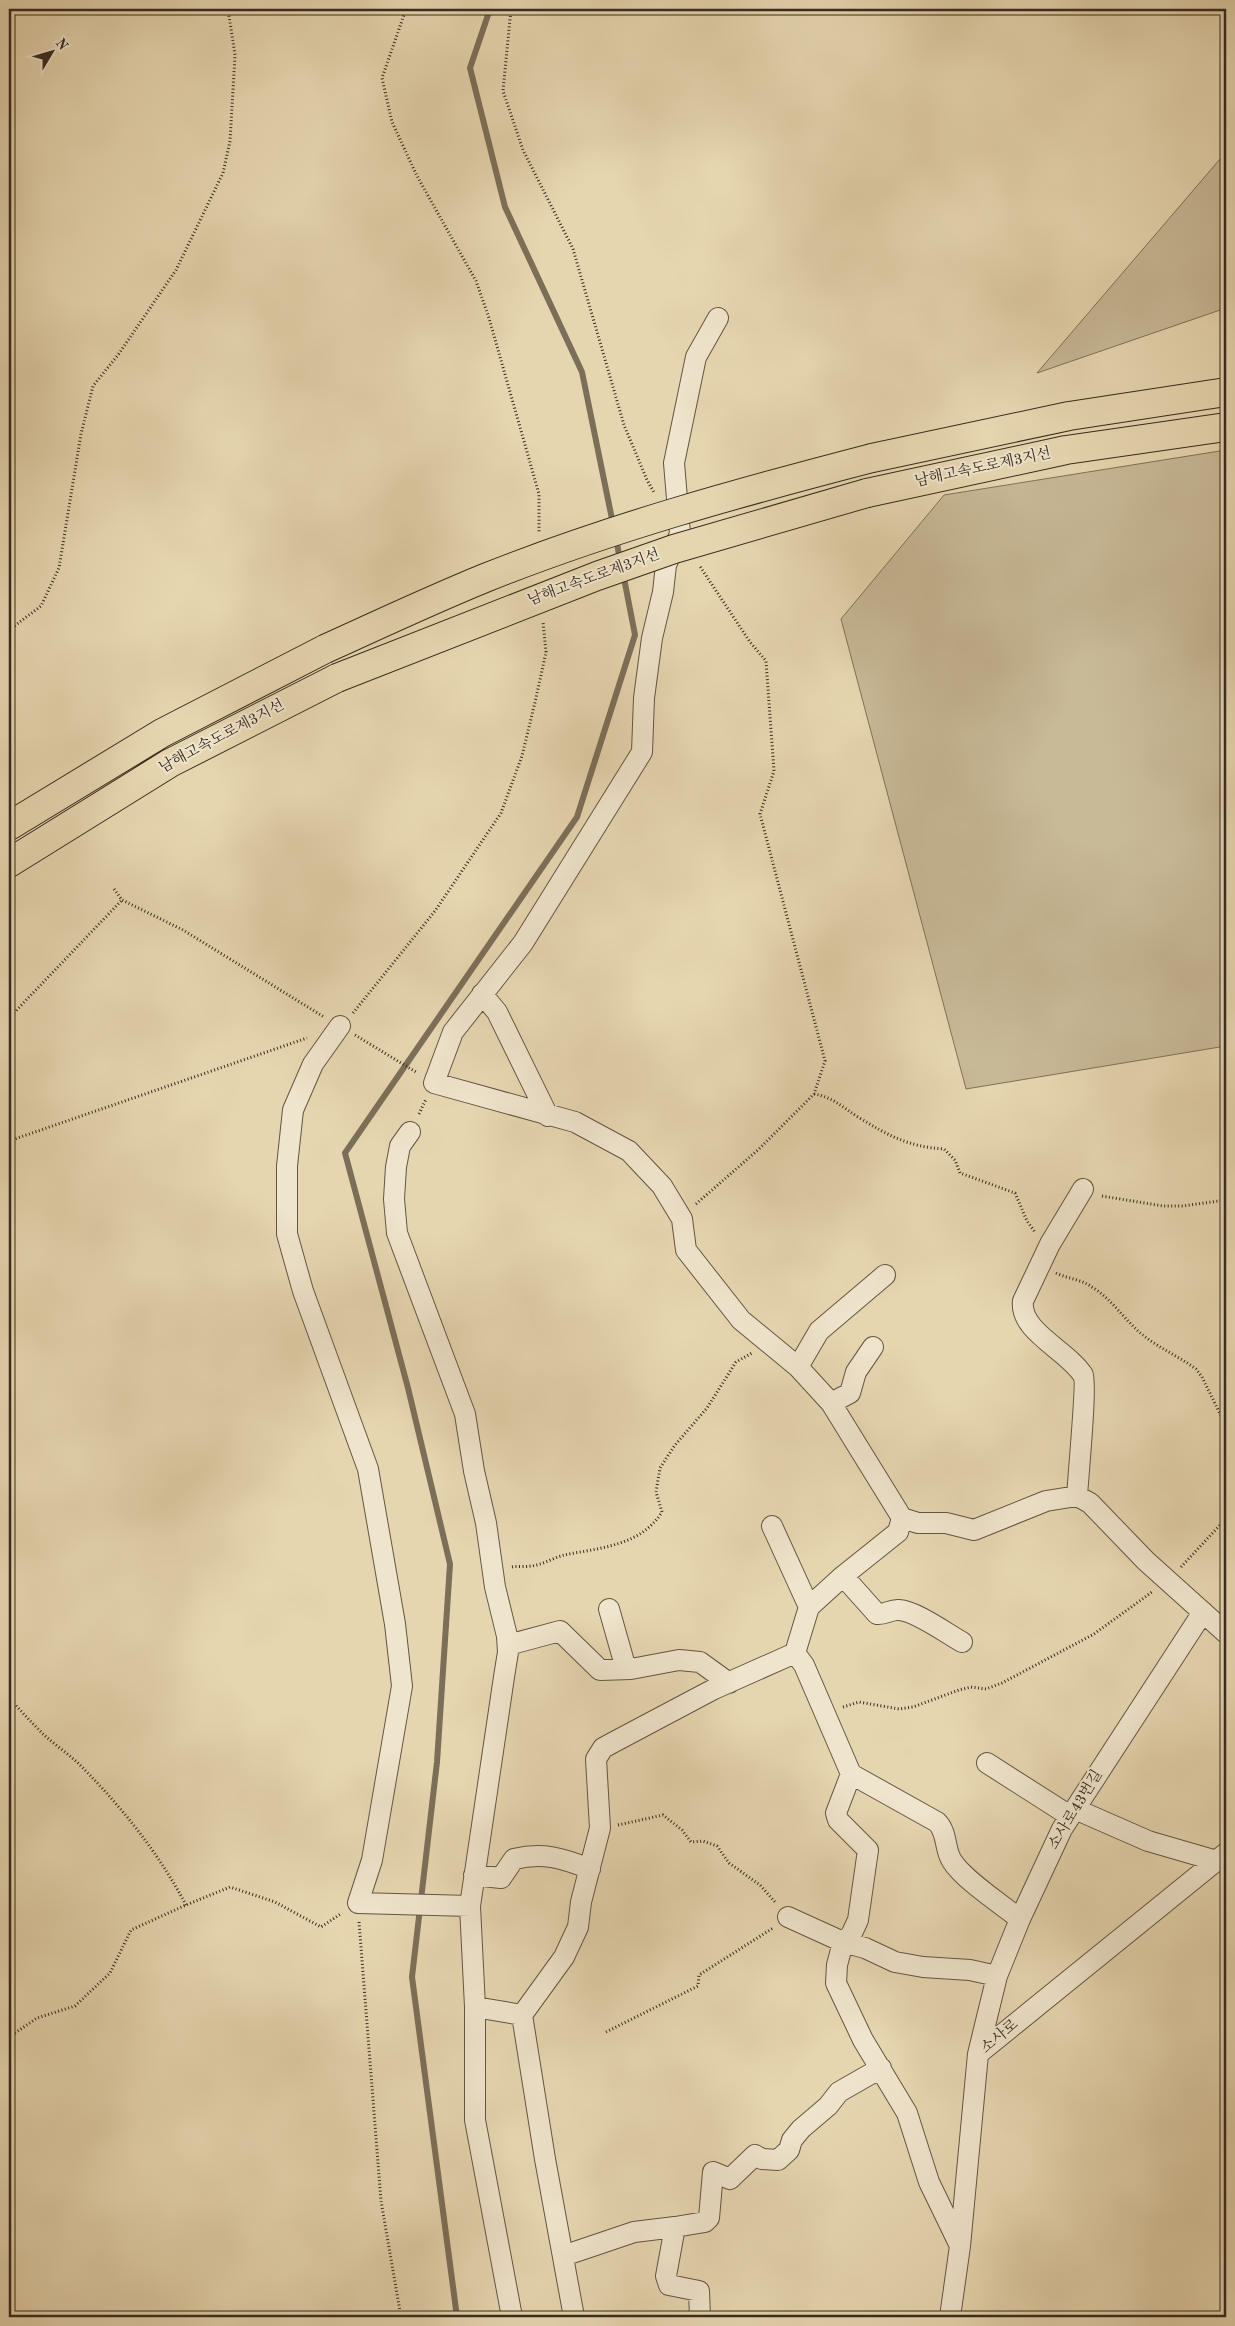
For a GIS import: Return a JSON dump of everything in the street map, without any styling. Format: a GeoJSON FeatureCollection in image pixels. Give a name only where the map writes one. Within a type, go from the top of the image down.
{"type":"FeatureCollection","features":[{"type":"Feature","properties":{"kind":"highway","name":"남해고속도로제3지선"},"geometry":{"type":"LineString","coordinates":[[9,826],[162,733],[325,649],[485,578],[639,524],[743,491],[872,458],[1070,416],[1226,392]]}},
{"type":"Feature","properties":{"kind":"highway","name":"남해고속도로제3지선"},"geometry":{"type":"LineString","coordinates":[[9,863],[170,763],[337,678],[560,590],[674,549],[867,492],[1066,450],[1226,427]]}},
{"type":"Feature","properties":{"kind":"street"},"geometry":{"type":"LineString","coordinates":[[718,318],[696,357],[674,463],[680,534],[666,565],[663,592],[652,638],[644,698],[642,752],[523,943],[453,1032],[434,1084],[575,1122],[629,1151],[662,1186],[682,1219],[686,1250],[741,1320],[798,1367],[831,1403],[902,1518],[918,1523],[946,1523],[974,1530],[1046,1501],[1077,1496],[1090,1503],[1168,1581],[1226,1634]]}},
{"type":"Feature","properties":{"kind":"street"},"geometry":{"type":"LineString","coordinates":[[482,994],[497,1012],[548,1116]]}},
{"type":"Feature","properties":{"kind":"street"},"geometry":{"type":"LineString","coordinates":[[345,1029],[313,1064],[293,1110],[287,1166],[287,1234],[303,1291],[368,1469],[395,1624],[402,1686],[372,1860],[358,1903],[470,1906]]}},
{"type":"Feature","properties":{"kind":"street"},"geometry":{"type":"LineString","coordinates":[[410,1132],[400,1146],[396,1167],[394,1198],[397,1233],[465,1414],[492,1569],[508,1645],[470,1906],[475,2007],[475,2120],[512,2317]]}},
{"type":"Feature","properties":{"kind":"street"},"geometry":{"type":"LineString","coordinates":[[1077,1496],[1080,1439],[1085,1395],[1084,1377],[1054,1345],[1029,1326],[1022,1310],[1023,1301],[1050,1244],[1082,1189]]}},
{"type":"Feature","properties":{"kind":"street"},"geometry":{"type":"LineString","coordinates":[[798,1367],[819,1331],[885,1275]]}},
{"type":"Feature","properties":{"kind":"street"},"geometry":{"type":"LineString","coordinates":[[831,1403],[850,1393],[856,1372],[873,1348]]}},
{"type":"Feature","properties":{"kind":"street"},"geometry":{"type":"LineString","coordinates":[[902,1518],[898,1532],[843,1576],[809,1607],[796,1653],[804,1665],[851,1774],[938,1822],[944,1829],[952,1861],[960,1871],[1020,1918]]}},
{"type":"Feature","properties":{"kind":"street"},"geometry":{"type":"LineString","coordinates":[[772,1526],[809,1607]]}},
{"type":"Feature","properties":{"kind":"street"},"geometry":{"type":"LineString","coordinates":[[843,1576],[877,1614],[886,1615],[896,1609],[907,1611],[962,1642]]}},
{"type":"Feature","properties":{"kind":"street"},"geometry":{"type":"LineString","coordinates":[[609,1609],[626,1669]]}},
{"type":"Feature","properties":{"kind":"street","name":"소사로43번길"},"geometry":{"type":"LineString","coordinates":[[978,2054],[997,1976],[1020,1918],[1062,1829],[1203,1612]]}},
{"type":"Feature","properties":{"kind":"street"},"geometry":{"type":"LineString","coordinates":[[508,1645],[560,1631],[600,1670],[626,1669],[679,1660],[700,1662],[729,1683]]}},
{"type":"Feature","properties":{"kind":"street"},"geometry":{"type":"LineString","coordinates":[[574,2317],[545,2159],[522,2015],[560,1964],[578,1927],[581,1902],[600,1828],[596,1759],[603,1748],[729,1683],[796,1653]]}},
{"type":"Feature","properties":{"kind":"street"},"geometry":{"type":"LineString","coordinates":[[987,1763],[1073,1812],[1148,1841],[1221,1857]]}},
{"type":"Feature","properties":{"kind":"street"},"geometry":{"type":"LineString","coordinates":[[851,1774],[836,1813],[838,1820],[868,1850],[858,1920],[850,1935],[842,1942],[837,1965],[836,1983],[863,2040],[907,2113],[929,2182],[960,2246]]}},
{"type":"Feature","properties":{"kind":"street"},"geometry":{"type":"LineString","coordinates":[[474,1875],[501,1878],[514,1859],[535,1854],[564,1859],[590,1869]]}},
{"type":"Feature","properties":{"kind":"street","name":"소사로"},"geometry":{"type":"LineString","coordinates":[[950,2317],[960,2246],[978,2054],[1221,1857]]}},
{"type":"Feature","properties":{"kind":"street"},"geometry":{"type":"LineString","coordinates":[[788,1916],[842,1942],[865,1948],[895,1962],[924,1967],[970,1970],[997,1976]]}},
{"type":"Feature","properties":{"kind":"street"},"geometry":{"type":"LineString","coordinates":[[475,2007],[522,2015]]}},
{"type":"Feature","properties":{"kind":"street"},"geometry":{"type":"LineString","coordinates":[[563,2256],[634,2232],[675,2228],[705,2222],[710,2218],[712,2172],[730,2179],[755,2155],[762,2159],[778,2160],[789,2150],[792,2140],[801,2129],[828,2106],[839,2092],[881,2068]]}},
{"type":"Feature","properties":{"kind":"street"},"geometry":{"type":"LineString","coordinates":[[675,2228],[666,2276],[669,2285],[699,2291],[700,2317]]}},
{"type":"Feature","properties":{"kind":"path"},"geometry":{"type":"LineString","coordinates":[[9,630],[41,606],[59,568],[81,434],[93,386],[118,355],[176,270],[223,173],[230,141],[236,56],[228,9]]}},
{"type":"Feature","properties":{"kind":"path"},"geometry":{"type":"LineString","coordinates":[[406,9],[382,78],[392,122],[417,176],[476,281],[489,318],[539,494],[538,539]]}},
{"type":"Feature","properties":{"kind":"path"},"geometry":{"type":"LineString","coordinates":[[511,9],[503,91],[523,150],[573,249],[624,424],[647,480],[656,495]]}},
{"type":"Feature","properties":{"kind":"path"},"geometry":{"type":"LineString","coordinates":[[680,534],[750,642],[766,661],[774,771],[760,814],[825,1061],[814,1094],[759,1149],[714,1187],[682,1219]]}},
{"type":"Feature","properties":{"kind":"path"},"geometry":{"type":"LineString","coordinates":[[9,1141],[345,1029],[357,1008],[435,911],[501,813],[522,756],[546,652],[542,616]]}},
{"type":"Feature","properties":{"kind":"path"},"geometry":{"type":"LineString","coordinates":[[114,889],[122,900],[183,930],[434,1084],[410,1132]]}},
{"type":"Feature","properties":{"kind":"path"},"geometry":{"type":"LineString","coordinates":[[9,1018],[122,900]]}},
{"type":"Feature","properties":{"kind":"path"},"geometry":{"type":"LineString","coordinates":[[814,1094],[832,1098],[893,1138],[926,1148],[944,1149],[954,1160],[960,1173],[1015,1192],[1027,1221],[1050,1244]]}},
{"type":"Feature","properties":{"kind":"path"},"geometry":{"type":"LineString","coordinates":[[1082,1189],[1115,1199],[1163,1206],[1183,1206],[1226,1200]]}},
{"type":"Feature","properties":{"kind":"path"},"geometry":{"type":"LineString","coordinates":[[1041,1264],[1058,1274],[1082,1281],[1094,1288],[1114,1305],[1138,1331],[1196,1369],[1202,1376],[1226,1426]]}},
{"type":"Feature","properties":{"kind":"path"},"geometry":{"type":"LineString","coordinates":[[492,1569],[532,1566],[561,1556],[617,1545],[643,1532],[657,1520],[662,1512],[656,1492],[660,1468],[675,1446],[707,1408],[736,1362],[770,1343]]}},
{"type":"Feature","properties":{"kind":"path"},"geometry":{"type":"LineString","coordinates":[[1226,1447],[1222,1466],[1226,1489]]}},
{"type":"Feature","properties":{"kind":"path"},"geometry":{"type":"LineString","coordinates":[[826,1715],[859,1702],[899,1709],[913,1707],[959,1690],[971,1687],[986,1689],[1002,1683],[1094,1634],[1168,1581],[1220,1524],[1226,1504]]}},
{"type":"Feature","properties":{"kind":"path"},"geometry":{"type":"LineString","coordinates":[[9,1698],[43,1734],[78,1763],[148,1841],[186,1904]]}},
{"type":"Feature","properties":{"kind":"path"},"geometry":{"type":"LineString","coordinates":[[600,1828],[663,1815],[682,1830],[691,1842],[703,1840],[717,1846],[729,1863],[760,1885],[788,1916],[756,1940],[699,1975],[698,1986],[606,2032]]}},
{"type":"Feature","properties":{"kind":"path"},"geometry":{"type":"LineString","coordinates":[[9,2037],[37,2018],[75,2006],[110,1973],[131,1930],[186,1904],[230,1887],[275,1902],[321,1927],[358,1903],[381,2201],[401,2317]]}},
{"type":"Feature","properties":{"kind":"shaded area"},"geometry":{"type":"Polygon","coordinates":[[[1226,152],[1226,308],[1037,373],[1226,152]]]}},
{"type":"Feature","properties":{"kind":"shaded area"},"geometry":{"type":"Polygon","coordinates":[[[1226,450],[1226,1046],[966,1089],[841,619],[944,495],[1226,450]]]}},
{"type":"Feature","properties":{"kind":"waterway"},"geometry":{"type":"LineString","coordinates":[[490,9],[470,68],[505,207],[582,372],[613,524]]}},
{"type":"Feature","properties":{"kind":"waterway"},"geometry":{"type":"LineString","coordinates":[[616,537],[620,561]]}},
{"type":"Feature","properties":{"kind":"waterway"},"geometry":{"type":"LineString","coordinates":[[457,2317],[412,1977],[437,1762],[450,1564],[408,1388],[345,1153],[577,817],[635,635],[623,573]]}}]}
